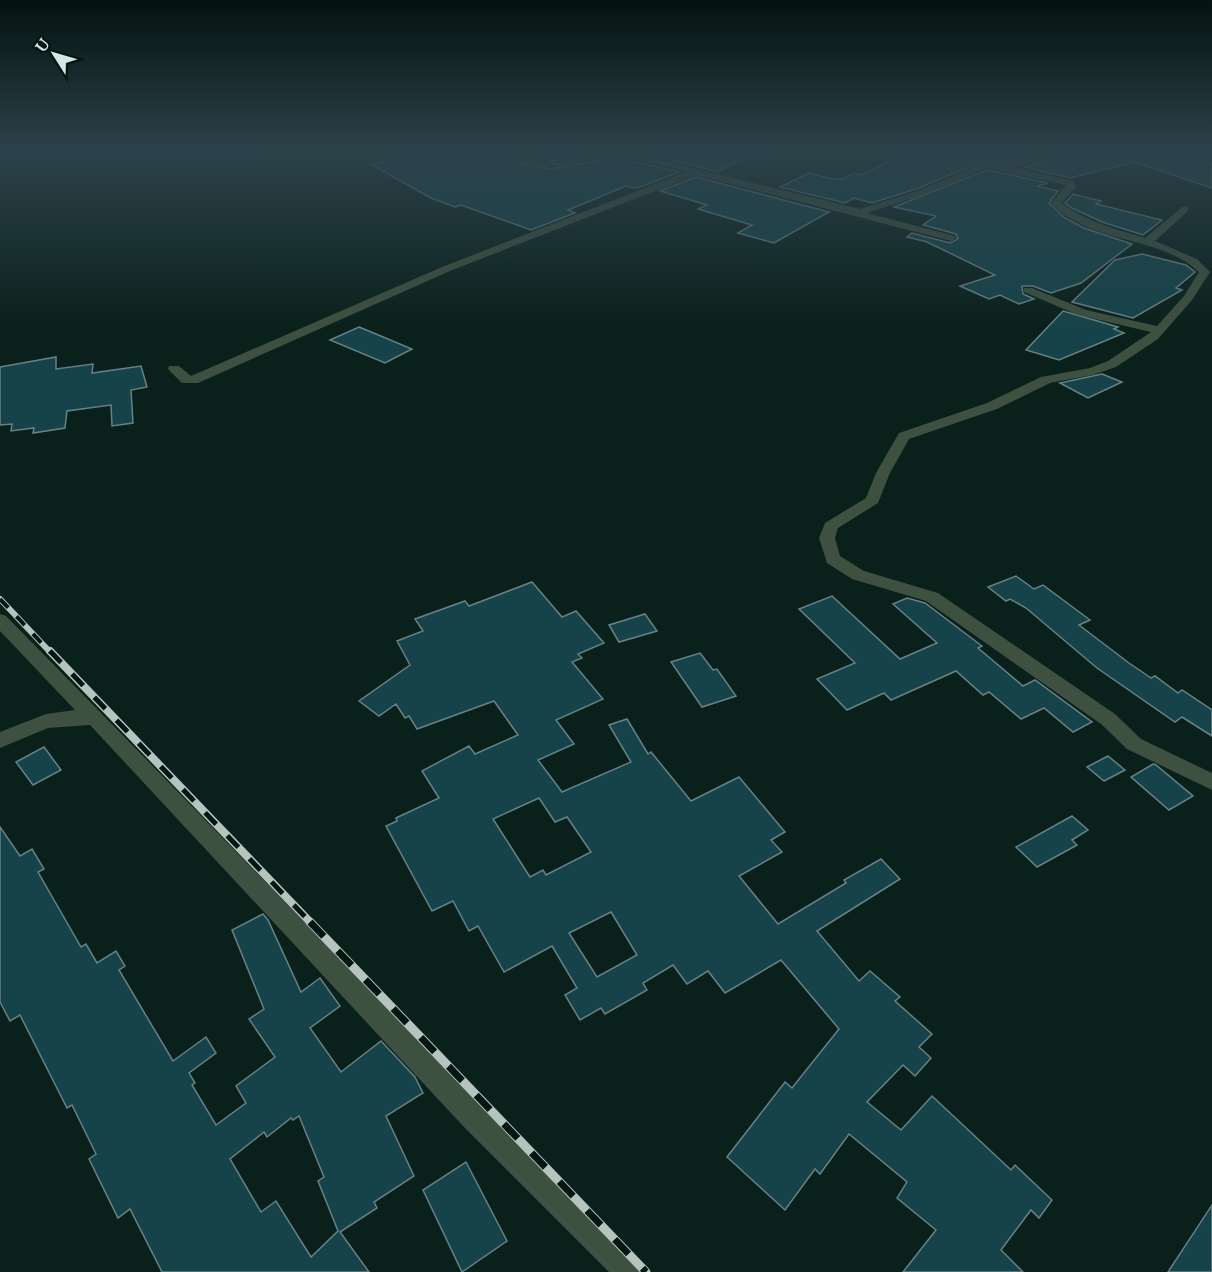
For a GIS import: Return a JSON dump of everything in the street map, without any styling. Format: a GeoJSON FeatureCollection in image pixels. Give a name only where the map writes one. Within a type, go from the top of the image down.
{"type":"FeatureCollection","features":[{"type":"Feature","properties":{"kind":"street"},"geometry":{"type":"LineString","coordinates":[[174,369],[187,380],[193,380],[446,269],[597,210]]}},
{"type":"Feature","properties":{"kind":"street"},"geometry":{"type":"LineString","coordinates":[[854,210],[866,210]]}},
{"type":"Feature","properties":{"kind":"street"},"geometry":{"type":"LineString","coordinates":[[1065,210],[1187,258],[1200,265],[1205,272],[1188,298],[1159,330],[1104,368],[1046,380],[992,406],[904,436],[882,473],[873,500],[837,520],[831,526],[827,538],[833,559],[849,571],[932,597],[1108,719],[1134,744],[1212,783]]}},
{"type":"Feature","properties":{"kind":"street"},"geometry":{"type":"LineString","coordinates":[[1146,243],[1183,210]]}},
{"type":"Feature","properties":{"kind":"street"},"geometry":{"type":"LineString","coordinates":[[861,212],[865,217],[951,238]]}},
{"type":"Feature","properties":{"kind":"street"},"geometry":{"type":"LineString","coordinates":[[1028,290],[1082,313],[1159,330]]}},
{"type":"Feature","properties":{"kind":"street"},"geometry":{"type":"LineString","coordinates":[[0,620],[473,1116],[630,1272]]}},
{"type":"Feature","properties":{"kind":"street"},"geometry":{"type":"LineString","coordinates":[[0,740],[41,722],[72,715],[95,718]]}},
{"type":"Feature","properties":{"kind":"building"},"geometry":{"type":"Polygon","coordinates":[[[476,210],[569,210],[575,213],[531,230],[476,210]]]}},
{"type":"Feature","properties":{"kind":"building"},"geometry":{"type":"Polygon","coordinates":[[[703,210],[829,212],[774,243],[738,233],[752,225],[703,210]]]}},
{"type":"Feature","properties":{"kind":"building"},"geometry":{"type":"Polygon","coordinates":[[[910,210],[1057,210],[1065,218],[1084,228],[1132,244],[1081,283],[1051,293],[1033,286],[1022,286],[1023,294],[1034,299],[1019,304],[1000,295],[989,299],[960,286],[995,275],[927,242],[907,237],[912,233],[950,243],[958,239],[956,234],[923,225],[936,216],[910,210]]]}},
{"type":"Feature","properties":{"kind":"building"},"geometry":{"type":"Polygon","coordinates":[[[1077,210],[1122,210],[1162,220],[1143,235],[1102,222],[1077,210]]]}},
{"type":"Feature","properties":{"kind":"building"},"geometry":{"type":"Polygon","coordinates":[[[1142,254],[1186,265],[1195,272],[1176,288],[1182,290],[1133,318],[1072,302],[1115,260],[1142,254]]]}},
{"type":"Feature","properties":{"kind":"building"},"geometry":{"type":"Polygon","coordinates":[[[1063,311],[1118,327],[1114,329],[1124,333],[1059,360],[1026,350],[1063,311]]]}},
{"type":"Feature","properties":{"kind":"building"},"geometry":{"type":"Polygon","coordinates":[[[359,327],[412,349],[385,363],[330,340],[359,327]]]}},
{"type":"Feature","properties":{"kind":"building"},"geometry":{"type":"Polygon","coordinates":[[[56,357],[56,369],[93,364],[92,373],[141,366],[147,387],[131,390],[133,423],[112,426],[111,405],[67,411],[65,428],[33,433],[34,428],[11,431],[12,424],[0,425],[0,367],[56,357]]]}},
{"type":"Feature","properties":{"kind":"building"},"geometry":{"type":"Polygon","coordinates":[[[1102,374],[1122,382],[1088,398],[1060,383],[1102,374]]]}},
{"type":"Feature","properties":{"kind":"building"},"geometry":{"type":"Polygon","coordinates":[[[1016,576],[1034,589],[1043,585],[1090,620],[1079,625],[1129,663],[1151,678],[1155,676],[1178,693],[1182,690],[1212,710],[1212,736],[1182,717],[1175,722],[1097,668],[1026,608],[1010,599],[1006,601],[988,587],[1016,576]]]}},
{"type":"Feature","properties":{"kind":"building"},"geometry":{"type":"Polygon","coordinates":[[[532,582],[562,617],[576,611],[604,643],[578,654],[582,658],[572,662],[603,699],[556,720],[574,744],[538,760],[562,792],[631,762],[609,725],[627,719],[648,754],[651,752],[691,801],[739,777],[785,832],[771,840],[782,852],[739,876],[778,924],[846,883],[844,880],[881,859],[900,879],[817,931],[859,981],[870,971],[900,997],[895,1001],[932,1034],[919,1047],[931,1058],[915,1076],[903,1065],[867,1102],[901,1130],[932,1096],[1011,1170],[1015,1165],[1052,1200],[1039,1218],[1031,1210],[1001,1250],[1023,1272],[903,1272],[936,1230],[897,1198],[907,1182],[849,1134],[820,1174],[815,1169],[785,1210],[727,1157],[785,1082],[792,1088],[839,1029],[781,960],[725,993],[708,971],[687,984],[673,965],[643,983],[647,990],[605,1014],[601,1008],[580,1020],[565,995],[577,988],[552,946],[504,972],[478,926],[469,931],[453,901],[432,911],[386,826],[397,821],[396,818],[439,798],[422,771],[469,746],[475,754],[518,735],[494,701],[417,729],[409,716],[405,718],[396,704],[379,716],[359,701],[410,665],[397,641],[423,631],[415,619],[465,601],[469,606],[532,582]],[[539,798],[493,819],[530,877],[543,870],[546,875],[591,852],[567,817],[555,822],[539,798]],[[611,912],[569,933],[597,977],[637,955],[611,912]]]}},
{"type":"Feature","properties":{"kind":"building"},"geometry":{"type":"Polygon","coordinates":[[[832,596],[900,659],[937,643],[893,604],[907,598],[925,603],[982,646],[978,648],[1023,686],[1035,680],[1092,722],[1073,732],[1044,708],[1021,719],[989,692],[983,695],[956,671],[891,700],[884,693],[847,710],[817,679],[855,663],[799,609],[832,596]]]}},
{"type":"Feature","properties":{"kind":"building"},"geometry":{"type":"Polygon","coordinates":[[[645,614],[657,631],[619,642],[609,625],[645,614]]]}},
{"type":"Feature","properties":{"kind":"building"},"geometry":{"type":"Polygon","coordinates":[[[700,653],[713,670],[717,669],[736,696],[702,707],[671,662],[700,653]]]}},
{"type":"Feature","properties":{"kind":"building"},"geometry":{"type":"Polygon","coordinates":[[[44,747],[61,770],[33,785],[16,762],[44,747]]]}},
{"type":"Feature","properties":{"kind":"building"},"geometry":{"type":"Polygon","coordinates":[[[1108,756],[1125,770],[1104,781],[1087,767],[1108,756]]]}},
{"type":"Feature","properties":{"kind":"building"},"geometry":{"type":"Polygon","coordinates":[[[1153,764],[1193,796],[1169,810],[1131,777],[1153,764]]]}},
{"type":"Feature","properties":{"kind":"building"},"geometry":{"type":"Polygon","coordinates":[[[1072,816],[1088,830],[1072,840],[1077,845],[1037,867],[1016,847],[1072,816]]]}},
{"type":"Feature","properties":{"kind":"building"},"geometry":{"type":"Polygon","coordinates":[[[0,827],[20,856],[32,849],[44,869],[38,872],[81,947],[86,944],[97,963],[116,951],[125,966],[119,970],[173,1061],[206,1037],[216,1053],[189,1073],[195,1083],[192,1085],[216,1125],[246,1103],[236,1086],[275,1057],[249,1019],[264,1009],[232,930],[263,914],[268,920],[301,992],[320,978],[340,1006],[310,1028],[341,1072],[381,1041],[415,1077],[423,1093],[386,1116],[414,1176],[374,1202],[377,1208],[340,1232],[369,1272],[162,1272],[130,1209],[118,1218],[89,1159],[96,1154],[72,1105],[67,1108],[20,1015],[10,1021],[0,1002],[0,827]],[[299,1116],[293,1120],[291,1118],[267,1137],[264,1132],[230,1159],[261,1212],[276,1201],[311,1257],[338,1231],[318,1181],[324,1177],[299,1116]]]}},
{"type":"Feature","properties":{"kind":"building"},"geometry":{"type":"Polygon","coordinates":[[[466,1162],[507,1241],[462,1272],[423,1190],[466,1162]]]}},
{"type":"Feature","properties":{"kind":"building"},"geometry":{"type":"Polygon","coordinates":[[[1212,1205],[1212,1272],[1168,1272],[1212,1205]]]}},
{"type":"Feature","properties":{"kind":"railway"},"geometry":{"type":"LineString","coordinates":[[0,599],[51,653]]}},
{"type":"Feature","properties":{"kind":"railway"},"geometry":{"type":"LineString","coordinates":[[50,651],[312,924]]}},
{"type":"Feature","properties":{"kind":"railway"},"geometry":{"type":"LineString","coordinates":[[310,922],[646,1272]]}}]}
